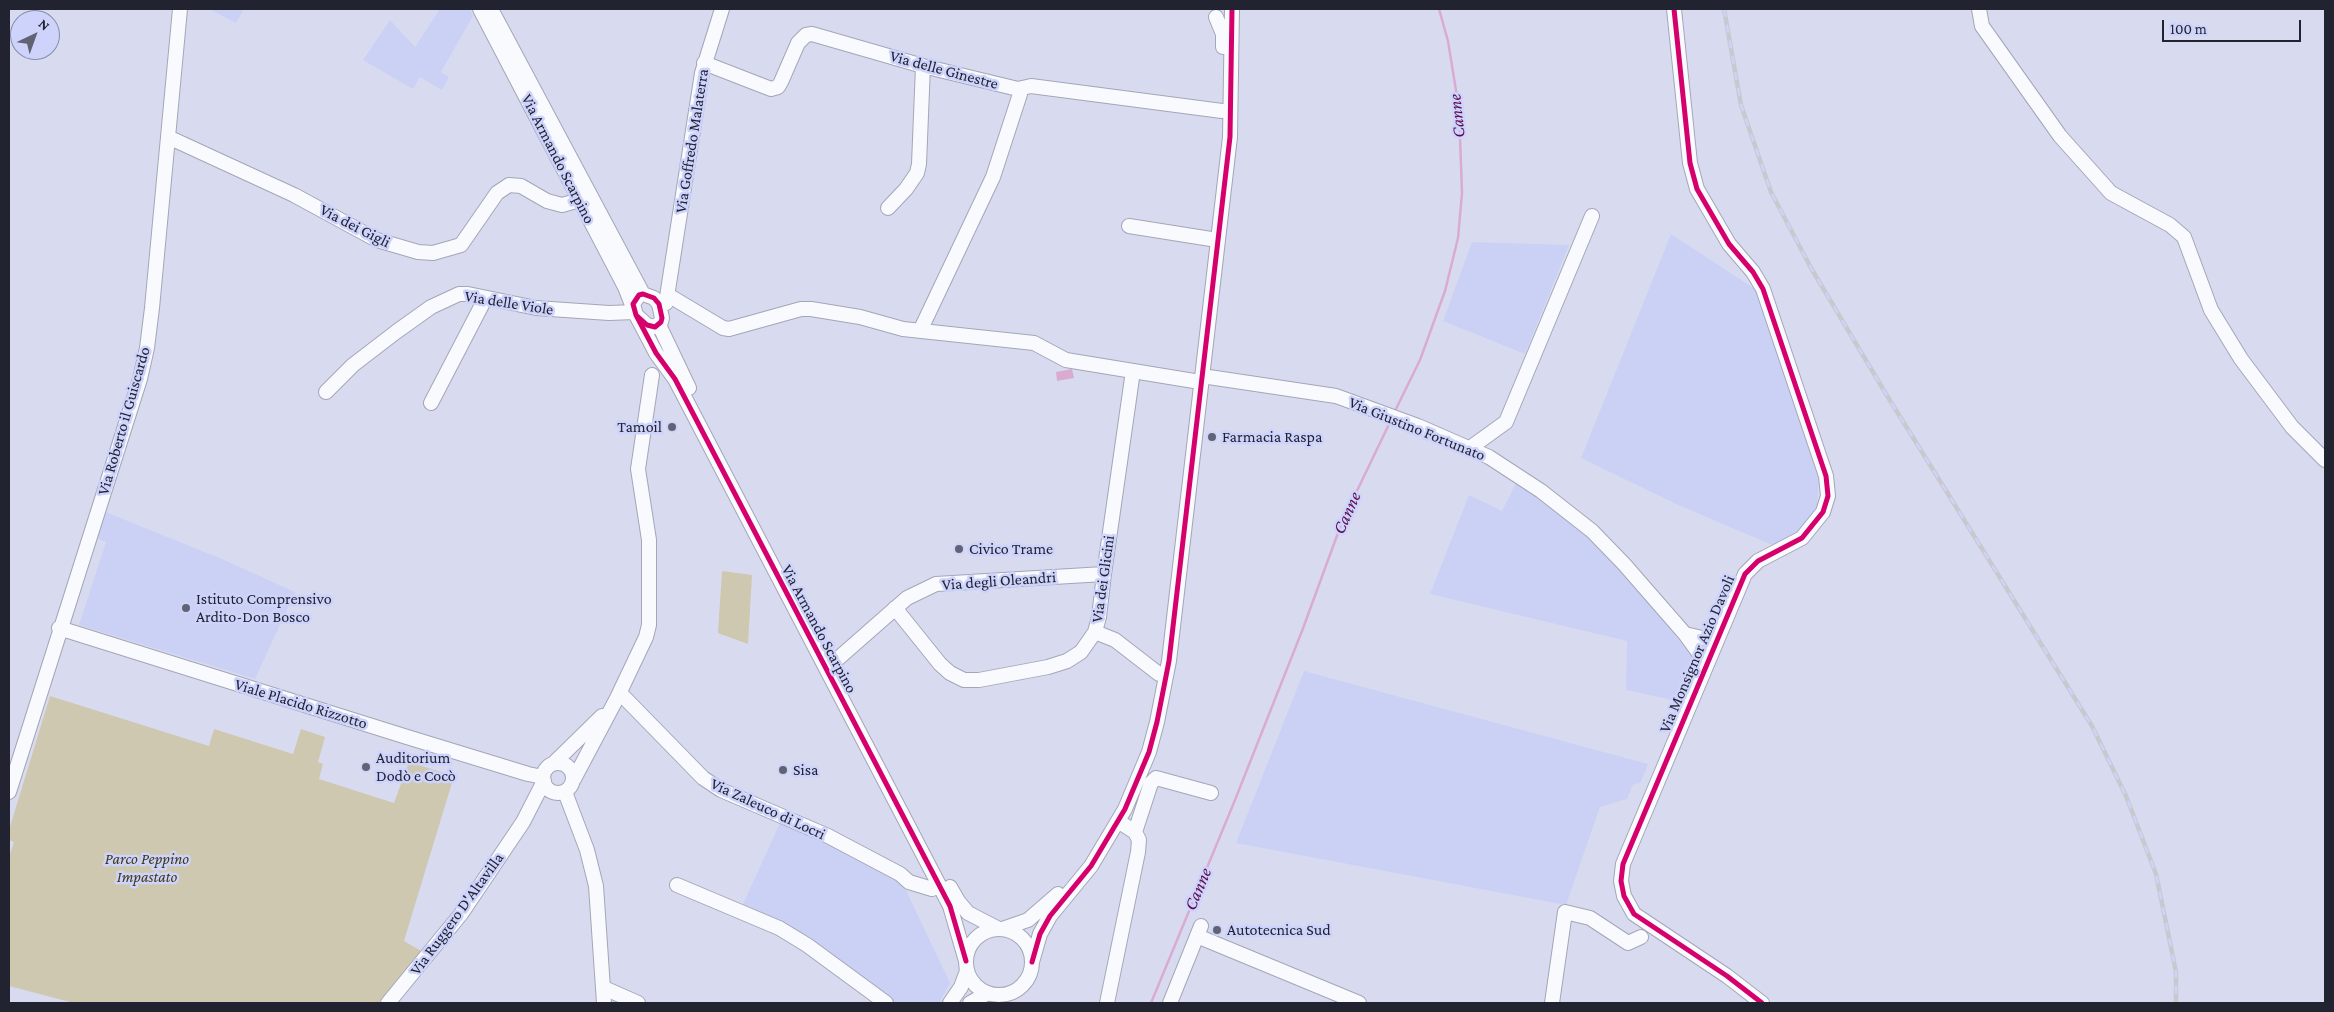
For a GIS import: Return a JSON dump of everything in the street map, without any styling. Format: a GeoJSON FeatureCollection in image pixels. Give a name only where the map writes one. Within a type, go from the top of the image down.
{"type":"FeatureCollection","features":[{"type":"Feature","properties":{"kind":"street","name":"Via Roberto il Guiscardo"},"geometry":{"type":"LineString","coordinates":[[9,792],[59,628],[140,379],[152,308],[180,9]]}},
{"type":"Feature","properties":{"kind":"street","name":"Via Armando Scarpino"},"geometry":{"type":"LineString","coordinates":[[480,9],[625,287],[635,312],[656,353],[684,397],[950,906],[966,966]]}},
{"type":"Feature","properties":{"kind":"street","name":"Via Armando Scarpino"},"geometry":{"type":"LineString","coordinates":[[491,9],[648,296]]}},
{"type":"Feature","properties":{"kind":"street","name":"Via Goffredo Malaterra"},"geometry":{"type":"LineString","coordinates":[[662,310],[668,295],[704,63],[722,9]]}},
{"type":"Feature","properties":{"kind":"street","name":"Via Monsignor Azio Davoli"},"geometry":{"type":"LineString","coordinates":[[1674,9],[1690,163],[1697,189],[1729,244],[1753,272],[1763,289],[1826,476],[1828,496],[1823,512],[1802,538],[1750,566],[1706,663],[1624,864],[1622,889],[1634,914],[1727,976],[1762,1003]]}},
{"type":"Feature","properties":{"kind":"street"},"geometry":{"type":"LineString","coordinates":[[1979,9],[1982,26],[2066,143],[2112,193],[2170,225],[2184,237],[2211,310],[2241,359],[2292,426],[2325,460]]}},
{"type":"Feature","properties":{"kind":"street"},"geometry":{"type":"LineString","coordinates":[[1211,13],[1225,17],[1232,10]]}},
{"type":"Feature","properties":{"kind":"street"},"geometry":{"type":"LineString","coordinates":[[950,1003],[961,987],[970,947],[980,935],[1028,920],[1043,909],[1085,861],[1118,806],[1142,749],[1159,674],[1230,136],[1232,10]]}},
{"type":"Feature","properties":{"kind":"street"},"geometry":{"type":"LineString","coordinates":[[970,1003],[988,993],[1003,994],[1018,989],[1031,972],[1040,934],[1050,916],[1091,866],[1118,821],[1149,752],[1163,692],[1198,379],[1222,136],[1223,34],[1211,13]]}},
{"type":"Feature","properties":{"kind":"street","name":"Via delle Ginestre"},"geometry":{"type":"LineString","coordinates":[[704,63],[771,89],[778,87],[781,82],[798,43],[806,35],[812,34],[923,66],[1018,89],[1031,86],[1222,111]]}},
{"type":"Feature","properties":{"kind":"street"},"geometry":{"type":"LineString","coordinates":[[888,208],[906,189],[917,173],[923,66]]}},
{"type":"Feature","properties":{"kind":"street"},"geometry":{"type":"LineString","coordinates":[[920,331],[993,176],[1020,94],[1018,89]]}},
{"type":"Feature","properties":{"kind":"street","name":"Via dei Gigli"},"geometry":{"type":"LineString","coordinates":[[168,137],[294,195],[377,240],[418,252],[432,253],[461,245],[497,192],[509,185],[521,186],[547,201],[562,205],[580,200]]}},
{"type":"Feature","properties":{"kind":"street"},"geometry":{"type":"LineString","coordinates":[[1470,448],[1506,422],[1592,216]]}},
{"type":"Feature","properties":{"kind":"street"},"geometry":{"type":"LineString","coordinates":[[1129,226],[1211,239]]}},
{"type":"Feature","properties":{"kind":"street","name":"Via Goffredo Malaterra"},"geometry":{"type":"LineString","coordinates":[[648,296],[666,287],[670,275]]}},
{"type":"Feature","properties":{"kind":"street","name":"Via delle Viole"},"geometry":{"type":"LineString","coordinates":[[326,392],[353,365],[431,307],[459,294],[536,308],[564,311],[635,312]]}},
{"type":"Feature","properties":{"kind":"street","name":"Via Giustino Fortunato"},"geometry":{"type":"LineString","coordinates":[[668,295],[723,328],[729,329],[811,309],[860,316],[903,329],[1034,342],[1066,360],[1133,371],[1292,388],[1336,396],[1363,404],[1470,448],[1526,481],[1571,512],[1624,564],[1685,634],[1706,663]]}},
{"type":"Feature","properties":{"kind":"street"},"geometry":{"type":"LineString","coordinates":[[648,296],[662,310],[659,325],[655,327],[646,325],[635,312],[635,299],[648,296]]}},
{"type":"Feature","properties":{"kind":"street"},"geometry":{"type":"LineString","coordinates":[[431,403],[485,298]]}},
{"type":"Feature","properties":{"kind":"street","name":"Via Armando Scarpino"},"geometry":{"type":"LineString","coordinates":[[659,325],[683,376],[958,902],[978,919],[1001,929]]}},
{"type":"Feature","properties":{"kind":"street"},"geometry":{"type":"LineString","coordinates":[[652,375],[665,365],[668,342]]}},
{"type":"Feature","properties":{"kind":"street"},"geometry":{"type":"LineString","coordinates":[[618,695],[605,713],[555,762],[547,767],[543,779],[548,789],[562,792],[571,786],[618,695],[646,637],[649,625],[650,540],[638,469],[656,353]]}},
{"type":"Feature","properties":{"kind":"street","name":"Via dei Glicini"},"geometry":{"type":"LineString","coordinates":[[895,608],[940,664],[950,673],[964,680],[979,680],[1036,669],[1067,661],[1081,652],[1095,632],[1100,617],[1104,574],[1133,371]]}},
{"type":"Feature","properties":{"kind":"street","name":"Via degli Oleandri"},"geometry":{"type":"LineString","coordinates":[[833,663],[907,598],[936,584],[1104,574]]}},
{"type":"Feature","properties":{"kind":"street","name":"Viale Placido Rizzotto"},"geometry":{"type":"LineString","coordinates":[[59,628],[543,779]]}},
{"type":"Feature","properties":{"kind":"street"},"geometry":{"type":"LineString","coordinates":[[1095,632],[1115,640],[1159,674]]}},
{"type":"Feature","properties":{"kind":"street"},"geometry":{"type":"LineString","coordinates":[[1685,634],[1716,641]]}},
{"type":"Feature","properties":{"kind":"street","name":"Via Zaleuco di Locri"},"geometry":{"type":"LineString","coordinates":[[618,695],[703,778],[721,790],[828,836],[900,874],[909,882],[932,889],[939,886]]}},
{"type":"Feature","properties":{"kind":"street"},"geometry":{"type":"LineString","coordinates":[[555,762],[569,766],[574,779]]}},
{"type":"Feature","properties":{"kind":"street"},"geometry":{"type":"LineString","coordinates":[[1135,832],[1151,783],[1156,778],[1210,792]]}},
{"type":"Feature","properties":{"kind":"street","name":"Via Ruggero D'Altavilla"},"geometry":{"type":"LineString","coordinates":[[388,1003],[461,914],[523,822],[543,779]]}},
{"type":"Feature","properties":{"kind":"street"},"geometry":{"type":"LineString","coordinates":[[562,792],[587,850],[596,886],[604,1003]]}},
{"type":"Feature","properties":{"kind":"street","name":"Via Ruggero D'Altavilla"},"geometry":{"type":"LineString","coordinates":[[523,822],[547,800],[562,792]]}},
{"type":"Feature","properties":{"kind":"street"},"geometry":{"type":"LineString","coordinates":[[1107,1003],[1138,852],[1138,840],[1135,832],[1118,821]]}},
{"type":"Feature","properties":{"kind":"street"},"geometry":{"type":"LineString","coordinates":[[677,885],[779,928],[807,945],[886,1003]]}},
{"type":"Feature","properties":{"kind":"street"},"geometry":{"type":"LineString","coordinates":[[1552,1003],[1565,912],[1590,918],[1628,942],[1660,932]]}},
{"type":"Feature","properties":{"kind":"street"},"geometry":{"type":"LineString","coordinates":[[1634,914],[1641,937]]}},
{"type":"Feature","properties":{"kind":"street"},"geometry":{"type":"LineString","coordinates":[[1001,929],[1012,931],[1027,943],[1032,962]]}},
{"type":"Feature","properties":{"kind":"street"},"geometry":{"type":"LineString","coordinates":[[1170,1003],[1199,931],[1359,1003]]}},
{"type":"Feature","properties":{"kind":"street"},"geometry":{"type":"LineString","coordinates":[[966,966],[971,980],[988,993]]}},
{"type":"Feature","properties":{"kind":"street"},"geometry":{"type":"LineString","coordinates":[[604,988],[638,1003]]}},
{"type":"Feature","properties":{"kind":"shaded area"},"geometry":{"type":"Polygon","coordinates":[[[209,9],[244,9],[236,23],[209,9]]]}},
{"type":"Feature","properties":{"kind":"shaded area"},"geometry":{"type":"Polygon","coordinates":[[[440,9],[470,9],[473,16],[441,72],[449,77],[442,90],[420,77],[413,89],[363,60],[390,20],[415,47],[440,9]]]}},
{"type":"Feature","properties":{"kind":"shaded area"},"geometry":{"type":"Polygon","coordinates":[[[1671,234],[1758,291],[1805,432],[1819,481],[1817,506],[1813,515],[1797,532],[1772,545],[1676,504],[1581,458],[1671,234]]]}},
{"type":"Feature","properties":{"kind":"shaded area"},"geometry":{"type":"Polygon","coordinates":[[[1472,242],[1569,245],[1525,354],[1443,321],[1472,242]]]}},
{"type":"Feature","properties":{"kind":"shaded area"},"geometry":{"type":"Polygon","coordinates":[[[1072,369],[1074,378],[1057,381],[1056,372],[1072,369]]]}},
{"type":"Feature","properties":{"kind":"shaded area"},"geometry":{"type":"Polygon","coordinates":[[[1516,483],[1574,523],[1619,568],[1659,613],[1692,658],[1689,677],[1677,701],[1626,690],[1627,641],[1430,594],[1469,495],[1502,511],[1516,483]]]}},
{"type":"Feature","properties":{"kind":"shaded area","name":"Istituto Comprensivo Ardito-Don Bosco"},"geometry":{"type":"Polygon","coordinates":[[[103,511],[222,559],[295,592],[255,679],[79,625],[106,542],[94,537],[103,511]]]}},
{"type":"Feature","properties":{"kind":"shaded area"},"geometry":{"type":"Polygon","coordinates":[[[1304,671],[1648,764],[1641,782],[1633,785],[1627,799],[1600,807],[1566,905],[1236,843],[1304,671]]]}},
{"type":"Feature","properties":{"kind":"shaded area"},"geometry":{"type":"Polygon","coordinates":[[[781,821],[885,869],[903,884],[950,983],[939,1003],[895,1003],[785,924],[743,904],[781,821]]]}},
{"type":"Feature","properties":{"kind":"green space"},"geometry":{"type":"Polygon","coordinates":[[[722,571],[752,575],[748,644],[718,633],[722,571]]]}},
{"type":"Feature","properties":{"kind":"green space","name":"Parco Peppino Impastato"},"geometry":{"type":"Polygon","coordinates":[[[50,696],[209,746],[214,729],[293,754],[301,729],[325,737],[318,762],[323,764],[319,779],[394,803],[409,762],[454,776],[404,941],[423,952],[379,1003],[74,1003],[9,986],[9,857],[14,842],[9,840],[9,830],[50,696]]]}},
{"type":"Feature","properties":{"kind":"waterway","name":"Canne"},"geometry":{"type":"LineString","coordinates":[[1394,413],[1420,360],[1445,291],[1458,238],[1462,193],[1459,109],[1448,41],[1439,9]]}},
{"type":"Feature","properties":{"kind":"waterway","name":"Canne"},"geometry":{"type":"LineString","coordinates":[[1151,1003],[1235,800],[1302,631],[1342,522],[1391,420]]}},
{"type":"Feature","properties":{"kind":"railway"},"geometry":{"type":"LineString","coordinates":[[1724,9],[1741,105],[1771,192],[1811,268],[1886,394],[2092,726],[2126,796],[2156,874],[2176,972],[2176,1003]]}},
{"type":"Feature","properties":{"kind":"cycle path"},"geometry":{"type":"LineString","coordinates":[[1032,962],[1040,934],[1050,916],[1091,866],[1125,809],[1149,752],[1157,722],[1169,661],[1230,137],[1232,9]]}},
{"type":"Feature","properties":{"kind":"cycle path"},"geometry":{"type":"LineString","coordinates":[[1674,9],[1690,163],[1697,189],[1729,244],[1753,272],[1763,289],[1826,476],[1828,496],[1823,512],[1802,538],[1758,561],[1745,574],[1623,864],[1621,881],[1624,896],[1634,914],[1727,976],[1762,1003]]}},
{"type":"Feature","properties":{"kind":"cycle path"},"geometry":{"type":"LineString","coordinates":[[636,315],[647,325],[655,327],[661,322],[662,318],[659,304],[654,298],[643,294],[639,295],[633,304],[636,315],[656,353],[675,379],[950,906],[966,961]]}},
{"type":"Feature","properties":{"kind":"place","name":"Tamoil"},"geometry":{"type":"Point","coordinates":[672,427]}},
{"type":"Feature","properties":{"kind":"place","name":"Farmacia Raspa"},"geometry":{"type":"Point","coordinates":[1212,437]}},
{"type":"Feature","properties":{"kind":"place","name":"Civico Trame"},"geometry":{"type":"Point","coordinates":[959,549]}},
{"type":"Feature","properties":{"kind":"place","name":"Istituto Comprensivo Ardito-Don Bosco"},"geometry":{"type":"Point","coordinates":[186,608]}},
{"type":"Feature","properties":{"kind":"place","name":"Auditorium Dodò e Cocò"},"geometry":{"type":"Point","coordinates":[366,767]}},
{"type":"Feature","properties":{"kind":"place","name":"Sisa"},"geometry":{"type":"Point","coordinates":[783,770]}},
{"type":"Feature","properties":{"kind":"place","name":"Autotecnica Sud"},"geometry":{"type":"Point","coordinates":[1217,930]}}]}
